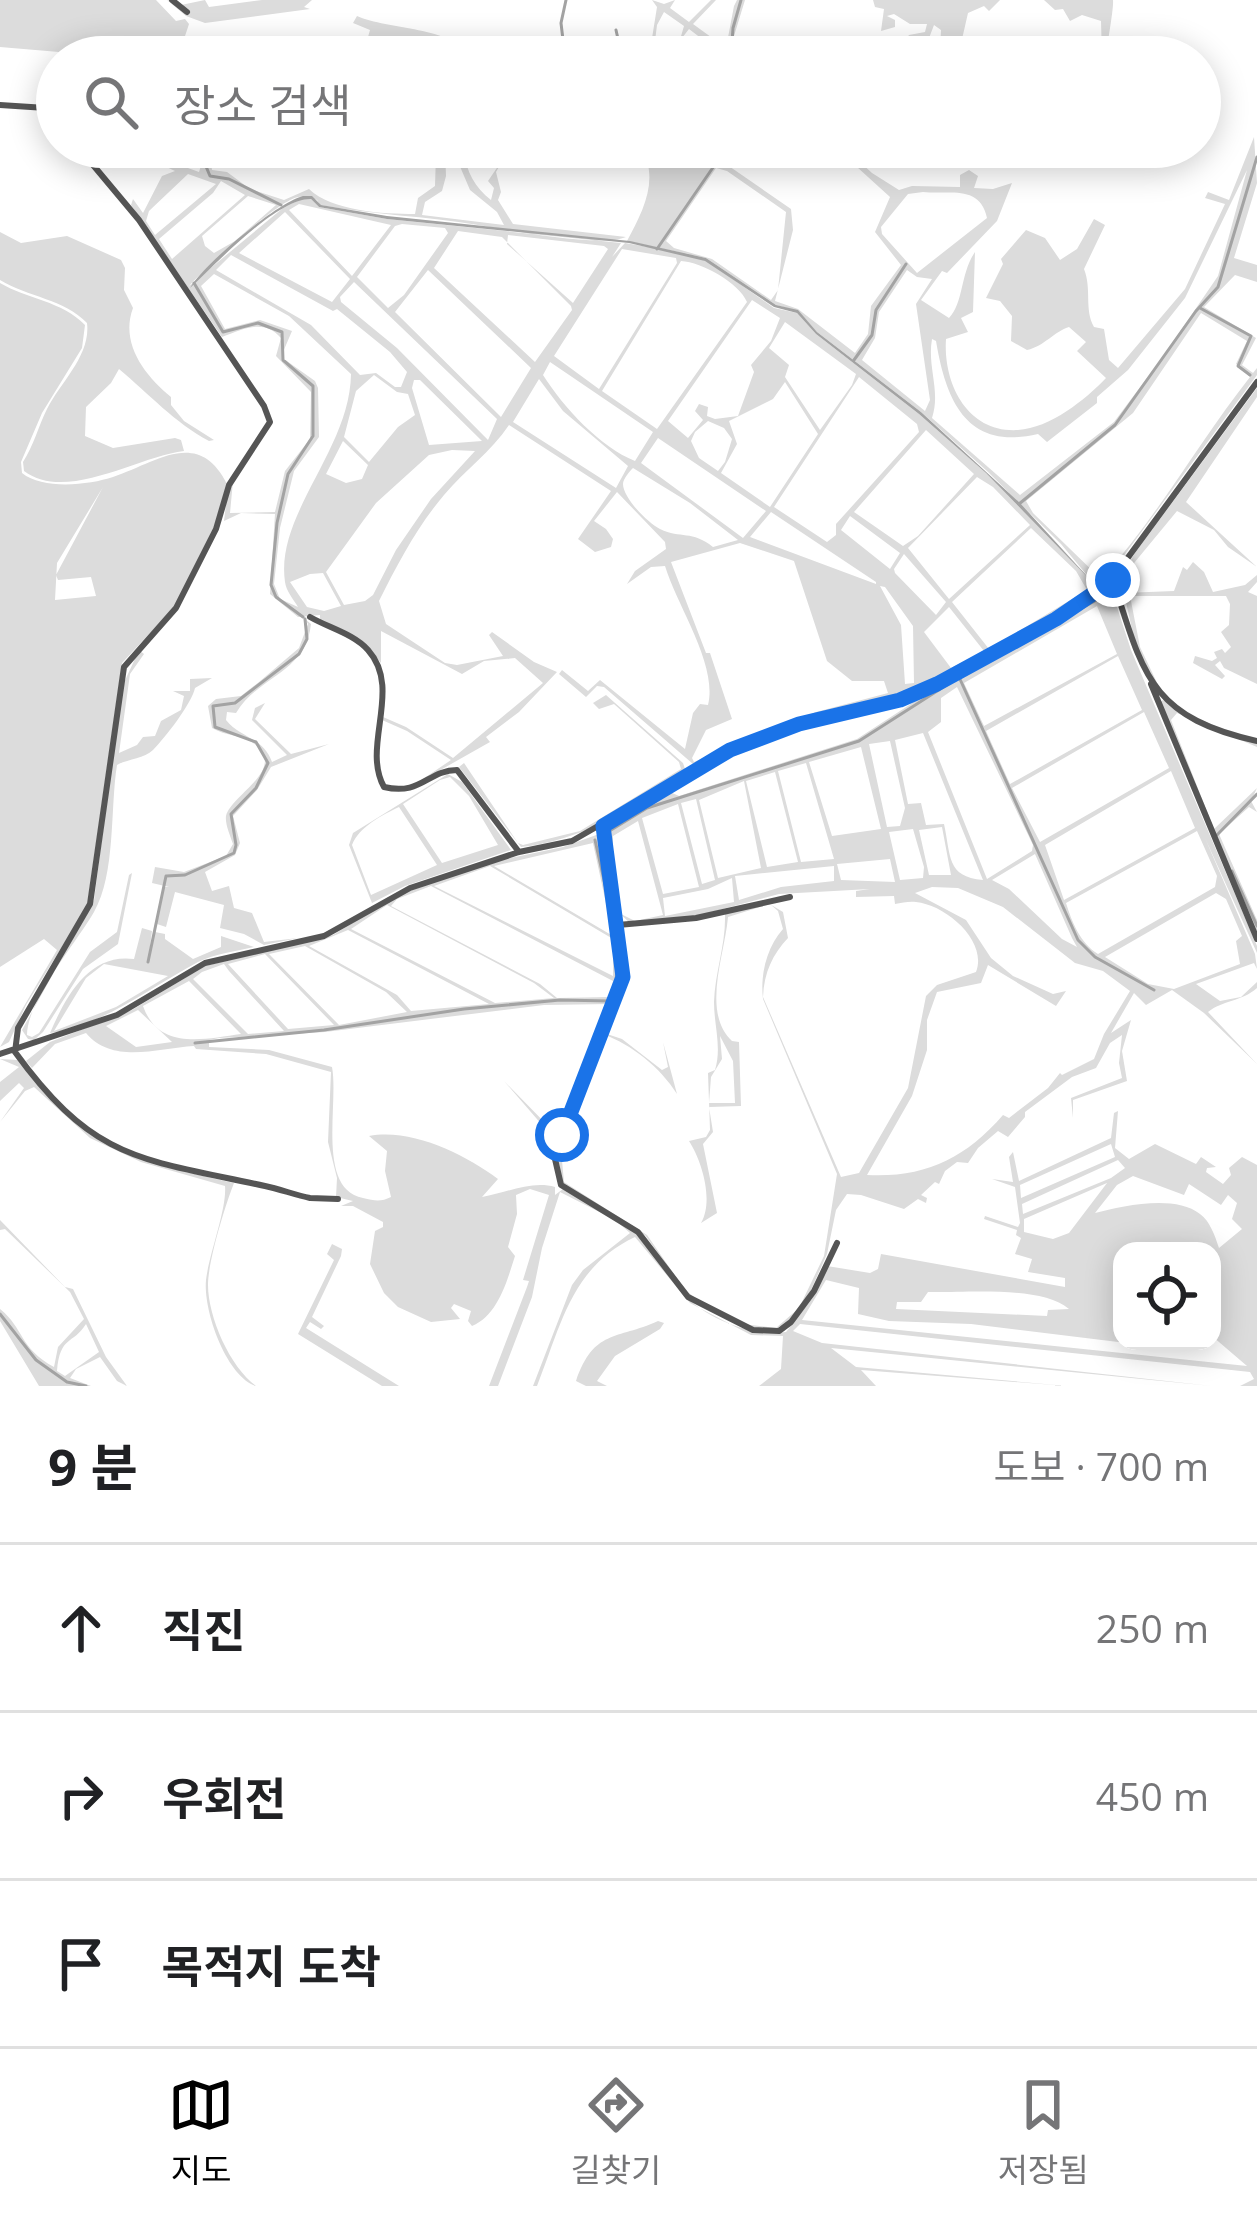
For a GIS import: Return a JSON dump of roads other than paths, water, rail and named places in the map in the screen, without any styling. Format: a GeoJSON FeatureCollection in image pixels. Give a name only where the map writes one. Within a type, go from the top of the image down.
{"type":"FeatureCollection","features":[{"type":"Feature","properties":{"kind":"street"},"geometry":{"type":"LineString","coordinates":[[172,0],[187,12]]}},
{"type":"Feature","properties":{"kind":"street"},"geometry":{"type":"LineString","coordinates":[[0,105],[36,107]]}},
{"type":"Feature","properties":{"kind":"street"},"geometry":{"type":"LineString","coordinates":[[96,168],[140,220],[264,406],[270,422],[229,485],[216,529],[176,608],[124,667],[90,904],[19,1028],[15,1052],[45,1091],[84,1129],[136,1157],[297,1196],[338,1199]]}},
{"type":"Feature","properties":{"kind":"street"},"geometry":{"type":"LineString","coordinates":[[0,1054],[117,1015],[206,963],[324,936],[410,888],[519,852],[572,841],[730,750],[799,724],[900,700],[937,684],[1056,619],[1113,580],[1257,382]]}},
{"type":"Feature","properties":{"kind":"street"},"geometry":{"type":"LineString","coordinates":[[1113,580],[1134,650],[1257,939]]}},
{"type":"Feature","properties":{"kind":"street"},"geometry":{"type":"LineString","coordinates":[[310,617],[354,638],[380,669],[377,766],[384,787],[411,790],[447,770],[457,770],[519,852]]}},
{"type":"Feature","properties":{"kind":"street"},"geometry":{"type":"LineString","coordinates":[[1150,683],[1166,700],[1196,718],[1257,741]]}},
{"type":"Feature","properties":{"kind":"street"},"geometry":{"type":"LineString","coordinates":[[603,826],[618,926],[621,987],[558,1143],[555,1159],[561,1185],[638,1232],[695,1302],[753,1330],[774,1332],[791,1322],[814,1292],[837,1243]]}},
{"type":"Feature","properties":{"kind":"street"},"geometry":{"type":"LineString","coordinates":[[618,926],[696,918],[790,897]]}},
{"type":"Feature","properties":{"kind":"waterway"},"geometry":{"type":"LineString","coordinates":[[563,36],[566,0]]}},
{"type":"Feature","properties":{"kind":"waterway"},"geometry":{"type":"LineString","coordinates":[[732,36],[741,0]]}},
{"type":"Feature","properties":{"kind":"waterway"},"geometry":{"type":"LineString","coordinates":[[616,30],[617,36]]}},
{"type":"Feature","properties":{"kind":"waterway"},"geometry":{"type":"LineString","coordinates":[[1019,504],[1115,425],[1218,287],[1257,157]]}},
{"type":"Feature","properties":{"kind":"waterway"},"geometry":{"type":"LineString","coordinates":[[207,168],[210,176],[229,179],[281,205]]}},
{"type":"Feature","properties":{"kind":"waterway"},"geometry":{"type":"LineString","coordinates":[[657,249],[713,168]]}},
{"type":"Feature","properties":{"kind":"waterway"},"geometry":{"type":"LineString","coordinates":[[854,360],[872,335],[876,310],[906,264]]}},
{"type":"Feature","properties":{"kind":"waterway"},"geometry":{"type":"LineString","coordinates":[[194,283],[223,332],[258,323],[282,332],[283,360],[313,386],[313,436],[288,474],[271,585],[276,597],[303,617]]}},
{"type":"Feature","properties":{"kind":"waterway"},"geometry":{"type":"LineString","coordinates":[[1200,308],[1251,336],[1238,366],[1250,375]]}},
{"type":"Feature","properties":{"kind":"waterway"},"geometry":{"type":"LineString","coordinates":[[611,830],[647,808],[859,741],[959,677],[1100,598]]}},
{"type":"Feature","properties":{"kind":"waterway"},"geometry":{"type":"LineString","coordinates":[[148,962],[166,876],[185,875],[234,853],[231,814],[256,788],[268,763],[256,742],[215,727],[213,706],[235,703],[299,654],[307,639],[305,619]]}},
{"type":"Feature","properties":{"kind":"waterway"},"geometry":{"type":"LineString","coordinates":[[959,677],[1078,940],[1095,957],[1154,990]]}},
{"type":"Feature","properties":{"kind":"waterway"},"geometry":{"type":"LineString","coordinates":[[1217,835],[1257,794]]}},
{"type":"Feature","properties":{"kind":"waterway"},"geometry":{"type":"LineString","coordinates":[[595,840],[612,916]]}},
{"type":"Feature","properties":{"kind":"waterway"},"geometry":{"type":"LineString","coordinates":[[1232,871],[1257,926]]}},
{"type":"Feature","properties":{"kind":"waterway"},"geometry":{"type":"LineString","coordinates":[[616,988],[617,955]]}},
{"type":"Feature","properties":{"kind":"waterway"},"geometry":{"type":"LineString","coordinates":[[195,1043],[464,1009],[560,1000],[610,1001]]}},
{"type":"Feature","properties":{"kind":"waterway"},"geometry":{"type":"LineString","coordinates":[[0,1314],[36,1360],[67,1382],[86,1386]]}}]}
